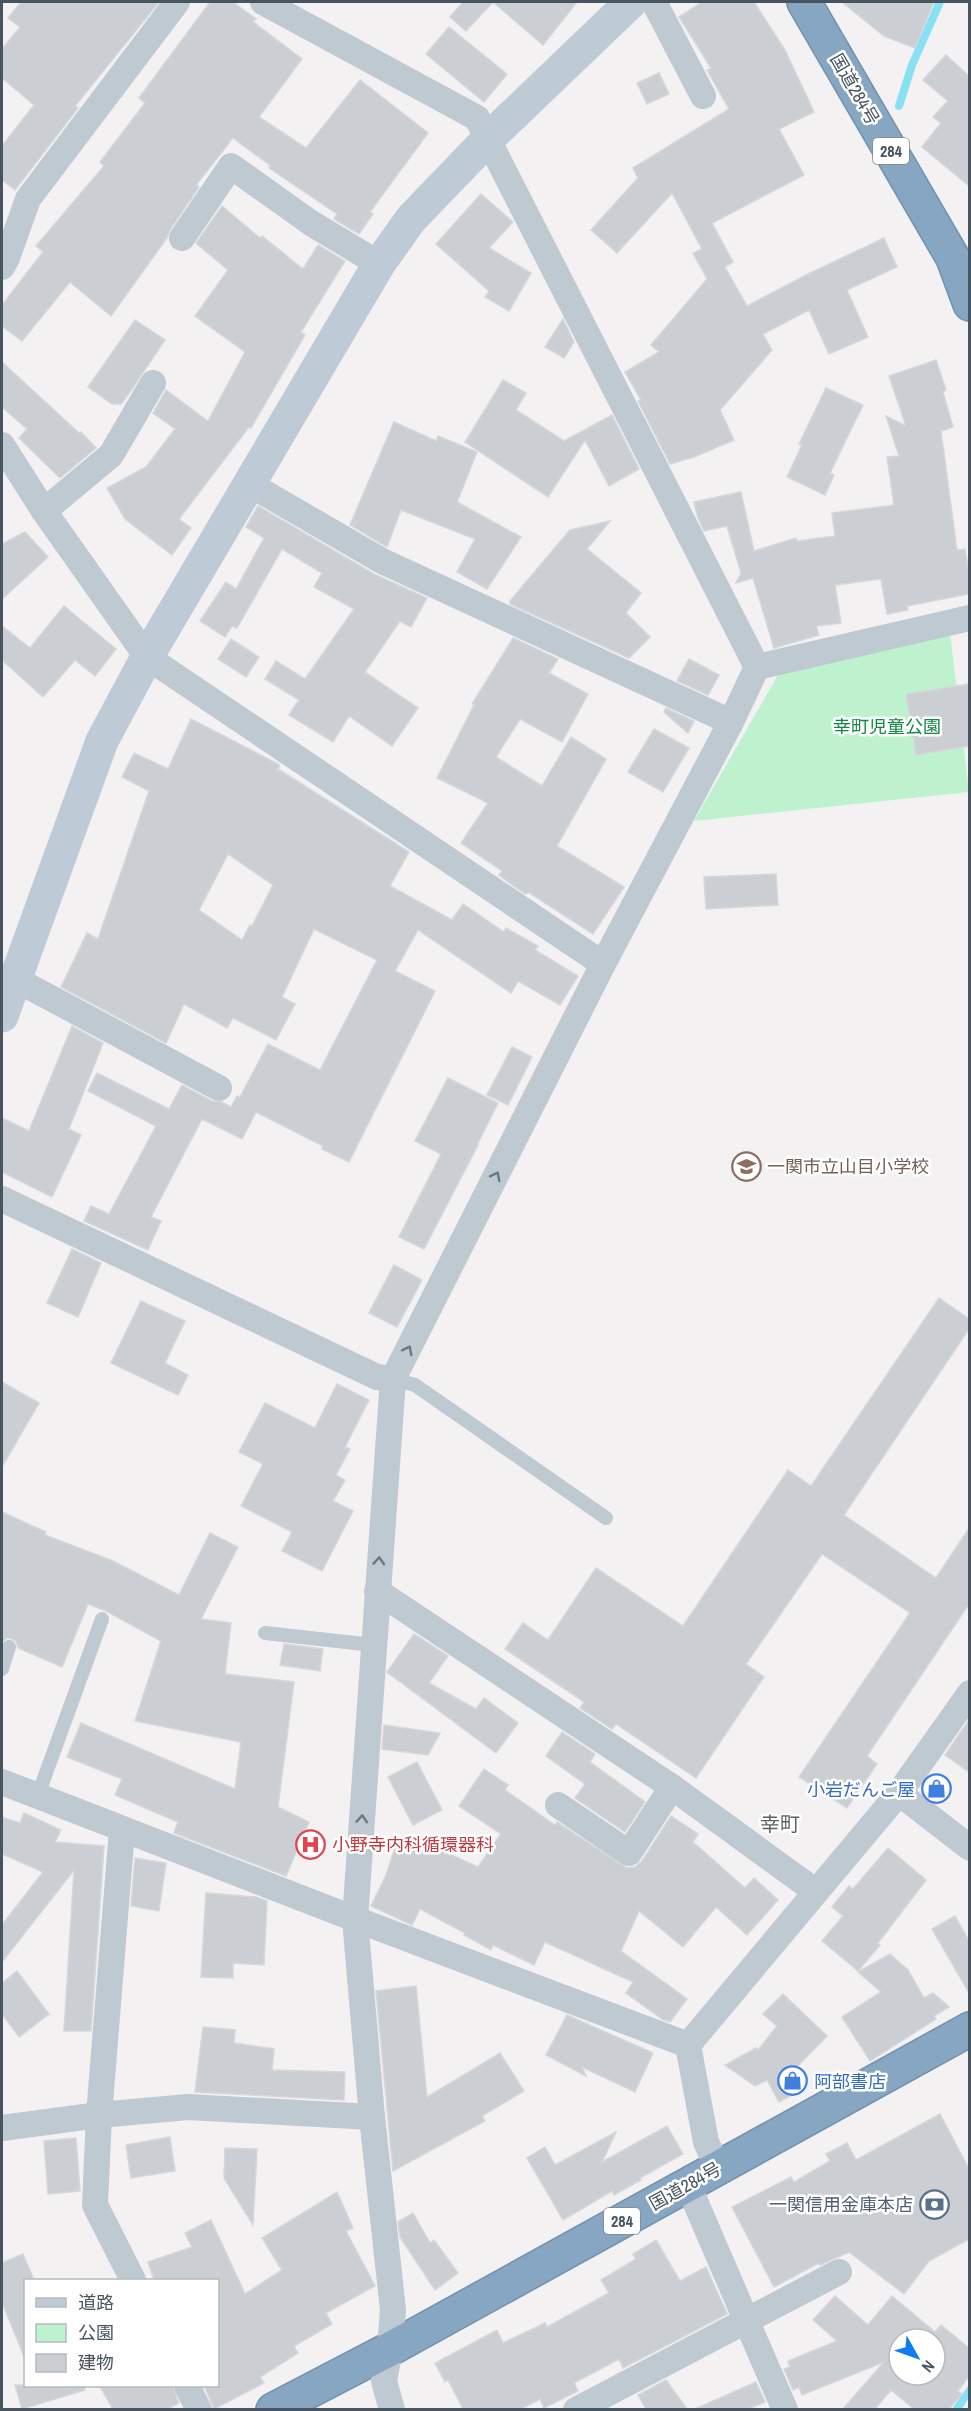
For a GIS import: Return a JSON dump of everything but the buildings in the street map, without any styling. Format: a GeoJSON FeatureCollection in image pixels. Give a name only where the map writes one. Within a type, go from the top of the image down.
{"type":"FeatureCollection","features":[{"type":"Feature","properties":{"kind":"highway","name":"国道284号"},"geometry":{"type":"LineString","coordinates":[[804,2],[959,256],[969,304]]}},
{"type":"Feature","properties":{"kind":"highway","name":"国道284号"},"geometry":{"type":"LineString","coordinates":[[273,2409],[390,2349],[969,2029]]}},
{"type":"Feature","properties":{"kind":"street"},"geometry":{"type":"LineString","coordinates":[[2,267],[28,199],[177,2]]}},
{"type":"Feature","properties":{"kind":"street"},"geometry":{"type":"LineString","coordinates":[[263,2],[477,118],[757,667]]}},
{"type":"Feature","properties":{"kind":"street"},"geometry":{"type":"LineString","coordinates":[[2,1016],[8,977],[102,741],[147,657],[251,485],[379,264],[411,219],[489,138],[631,2]]}},
{"type":"Feature","properties":{"kind":"street"},"geometry":{"type":"LineString","coordinates":[[654,2],[703,96]]}},
{"type":"Feature","properties":{"kind":"street"},"geometry":{"type":"LineString","coordinates":[[182,238],[231,166],[311,223],[379,264]]}},
{"type":"Feature","properties":{"kind":"street"},"geometry":{"type":"LineString","coordinates":[[44,511],[111,454],[153,383]]}},
{"type":"Feature","properties":{"kind":"street"},"geometry":{"type":"LineString","coordinates":[[2,446],[44,511],[147,657],[603,964]]}},
{"type":"Feature","properties":{"kind":"street"},"geometry":{"type":"LineString","coordinates":[[251,485],[382,561],[731,722]]}},
{"type":"Feature","properties":{"kind":"street"},"geometry":{"type":"LineString","coordinates":[[757,667],[969,618]]}},
{"type":"Feature","properties":{"kind":"street"},"geometry":{"type":"LineString","coordinates":[[392,2409],[384,2381],[390,2349],[393,2310],[372,2117],[355,1919],[393,1379],[603,964],[731,722],[757,667]]}},
{"type":"Feature","properties":{"kind":"street"},"geometry":{"type":"LineString","coordinates":[[8,977],[219,1088]]}},
{"type":"Feature","properties":{"kind":"street"},"geometry":{"type":"LineString","coordinates":[[2,1199],[377,1377],[393,1379]]}},
{"type":"Feature","properties":{"kind":"street"},"geometry":{"type":"LineString","coordinates":[[377,1591],[672,1787],[815,1891]]}},
{"type":"Feature","properties":{"kind":"street"},"geometry":{"type":"LineString","coordinates":[[688,2045],[899,1793],[969,1693]]}},
{"type":"Feature","properties":{"kind":"street"},"geometry":{"type":"LineString","coordinates":[[2,1782],[688,2045]]}},
{"type":"Feature","properties":{"kind":"street"},"geometry":{"type":"LineString","coordinates":[[558,1805],[629,1853],[672,1787]]}},
{"type":"Feature","properties":{"kind":"street"},"geometry":{"type":"LineString","coordinates":[[899,1793],[969,1848]]}},
{"type":"Feature","properties":{"kind":"street"},"geometry":{"type":"LineString","coordinates":[[123,1830],[99,2115],[94,2205],[132,2279]]}},
{"type":"Feature","properties":{"kind":"street"},"geometry":{"type":"LineString","coordinates":[[688,2045],[706,2142],[718,2168]]}},
{"type":"Feature","properties":{"kind":"street"},"geometry":{"type":"LineString","coordinates":[[2,2128],[99,2115],[188,2107],[372,2117]]}},
{"type":"Feature","properties":{"kind":"street"},"geometry":{"type":"LineString","coordinates":[[688,2185],[785,2409]]}},
{"type":"Feature","properties":{"kind":"street"},"geometry":{"type":"LineString","coordinates":[[576,2409],[839,2272]]}},
{"type":"Feature","properties":{"kind":"street"},"geometry":{"type":"LineString","coordinates":[[188,2387],[199,2409]]}},
{"type":"Feature","properties":{"kind":"lane"},"geometry":{"type":"LineString","coordinates":[[393,1379],[415,1385],[606,1518]]}},
{"type":"Feature","properties":{"kind":"lane"},"geometry":{"type":"LineString","coordinates":[[38,1795],[102,1619]]}},
{"type":"Feature","properties":{"kind":"lane"},"geometry":{"type":"LineString","coordinates":[[265,1633],[373,1645]]}},
{"type":"Feature","properties":{"kind":"lane"},"geometry":{"type":"LineString","coordinates":[[2,1669],[9,1647]]}},
{"type":"Feature","properties":{"kind":"green space","name":"幸町児童公園"},"geometry":{"type":"Polygon","coordinates":[[[950,632],[969,792],[694,821],[778,675],[950,632]]]}},
{"type":"Feature","properties":{"kind":"waterway"},"geometry":{"type":"LineString","coordinates":[[899,106],[912,65],[940,2]]}},
{"type":"Feature","properties":{"kind":"waterway"},"geometry":{"type":"LineString","coordinates":[[956,2410],[970,2390]]}},
{"type":"Feature","properties":{"kind":"place","name":"一関市立山目小学校"},"geometry":{"type":"Point","coordinates":[746,1166]}},
{"type":"Feature","properties":{"kind":"place","name":"小岩だんご屋"},"geometry":{"type":"Point","coordinates":[936,1789]}},
{"type":"Feature","properties":{"kind":"place","name":"小野寺内科循環器科"},"geometry":{"type":"Point","coordinates":[311,1844]}},
{"type":"Feature","properties":{"kind":"place","name":"阿部書店"},"geometry":{"type":"Point","coordinates":[793,2081]}},
{"type":"Feature","properties":{"kind":"place","name":"一関信用金庫本店"},"geometry":{"type":"Point","coordinates":[934,2204]}},
{"type":"Feature","properties":{"kind":"district","name":"幸町"},"geometry":{"type":"Point","coordinates":[780,1823]}}]}
